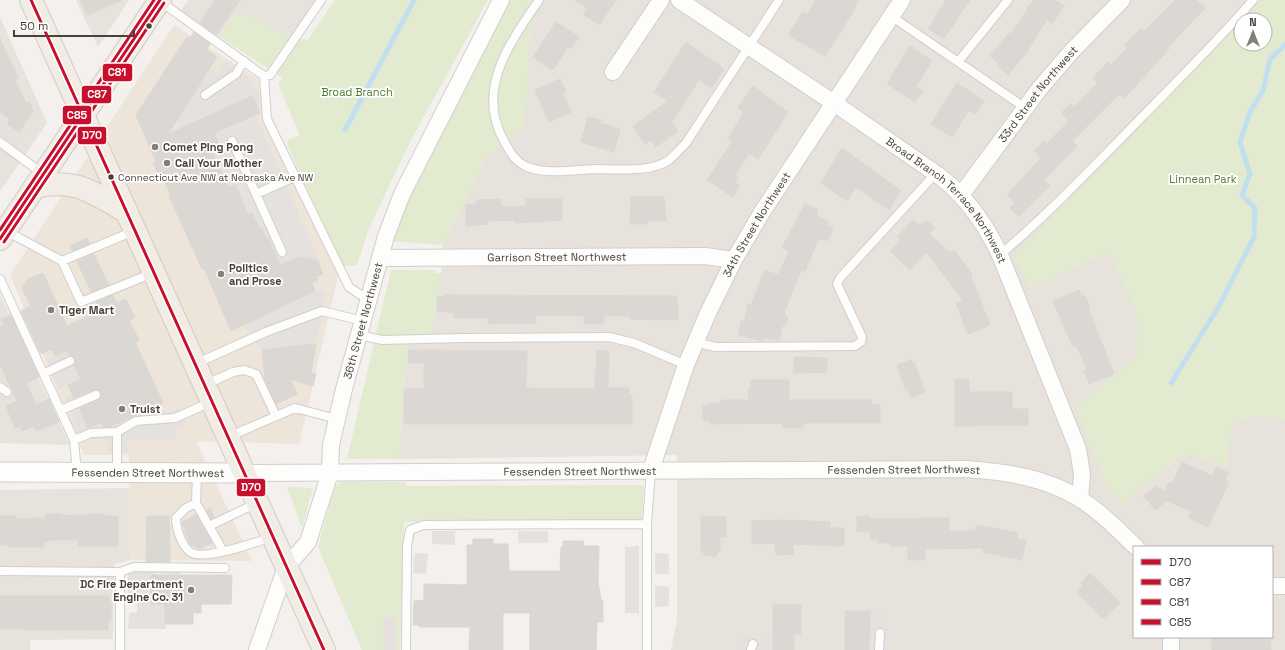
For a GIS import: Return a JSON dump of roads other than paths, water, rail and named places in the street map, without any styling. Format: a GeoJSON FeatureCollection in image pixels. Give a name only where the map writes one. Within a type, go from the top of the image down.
{"type":"FeatureCollection","features":[{"type":"Feature","properties":{"kind":"main road"},"geometry":{"type":"LineString","coordinates":[[31,0],[324,650]]}},
{"type":"Feature","properties":{"kind":"main road"},"geometry":{"type":"LineString","coordinates":[[3,235],[160,0]]}},
{"type":"Feature","properties":{"kind":"main road"},"geometry":{"type":"LineString","coordinates":[[39,181],[51,184],[77,186],[131,221]]}},
{"type":"Feature","properties":{"kind":"street","name":"36th Street Northwest"},"geometry":{"type":"LineString","coordinates":[[257,650],[286,567],[308,542],[330,472],[331,445],[337,419],[368,300],[391,222],[402,194],[501,0]]}},
{"type":"Feature","properties":{"kind":"street"},"geometry":{"type":"LineString","coordinates":[[613,72],[661,0]]}},
{"type":"Feature","properties":{"kind":"street","name":"Broad Branch Terrace Northwest"},"geometry":{"type":"LineString","coordinates":[[679,0],[936,173],[961,195],[985,226],[1000,255],[1078,449],[1082,474],[1080,499]]}},
{"type":"Feature","properties":{"kind":"street","name":"34th Street Northwest"},"geometry":{"type":"LineString","coordinates":[[651,470],[686,365],[734,260],[762,212],[902,0]]}},
{"type":"Feature","properties":{"kind":"street","name":"33rd Street Northwest"},"geometry":{"type":"LineString","coordinates":[[961,195],[1024,108],[1072,51],[1122,0]]}},
{"type":"Feature","properties":{"kind":"street","name":"Garrison Street Northwest"},"geometry":{"type":"LineString","coordinates":[[380,258],[705,256],[734,260]]}},
{"type":"Feature","properties":{"kind":"street","name":"Fessenden Street Northwest"},"geometry":{"type":"LineString","coordinates":[[0,472],[243,473],[966,468],[1023,475],[1051,484],[1080,499],[1096,510],[1135,546]]}},
{"type":"Feature","properties":{"kind":"street"},"geometry":{"type":"LineString","coordinates":[[1273,586],[1285,586]]}},
{"type":"Feature","properties":{"kind":"street"},"geometry":{"type":"LineString","coordinates":[[1170,638],[1170,650]]}},
{"type":"Feature","properties":{"kind":"lane"},"geometry":{"type":"LineString","coordinates":[[160,0],[264,76],[267,119],[349,287],[368,300]]}},
{"type":"Feature","properties":{"kind":"lane"},"geometry":{"type":"LineString","coordinates":[[264,76],[270,74],[320,0]]}},
{"type":"Feature","properties":{"kind":"lane"},"geometry":{"type":"LineString","coordinates":[[539,0],[512,40],[496,73],[493,106],[500,134],[515,160],[527,166],[545,170],[647,168],[668,161],[686,143],[779,0]]}},
{"type":"Feature","properties":{"kind":"lane"},"geometry":{"type":"LineString","coordinates":[[958,62],[1008,0]]}},
{"type":"Feature","properties":{"kind":"lane"},"geometry":{"type":"LineString","coordinates":[[1000,255],[1035,225],[1089,171],[1229,28],[1253,0]]}},
{"type":"Feature","properties":{"kind":"lane"},"geometry":{"type":"LineString","coordinates":[[891,16],[1024,108]]}},
{"type":"Feature","properties":{"kind":"lane"},"geometry":{"type":"LineString","coordinates":[[205,95],[236,74],[244,61]]}},
{"type":"Feature","properties":{"kind":"lane"},"geometry":{"type":"LineString","coordinates":[[232,141],[282,252]]}},
{"type":"Feature","properties":{"kind":"lane"},"geometry":{"type":"LineString","coordinates":[[0,142],[39,181]]}},
{"type":"Feature","properties":{"kind":"lane"},"geometry":{"type":"LineString","coordinates":[[696,342],[715,347],[855,346],[861,342],[862,337],[837,284],[840,278],[936,173]]}},
{"type":"Feature","properties":{"kind":"lane"},"geometry":{"type":"LineString","coordinates":[[256,194],[294,177]]}},
{"type":"Feature","properties":{"kind":"lane"},"geometry":{"type":"LineString","coordinates":[[62,261],[131,221]]}},
{"type":"Feature","properties":{"kind":"lane"},"geometry":{"type":"LineString","coordinates":[[3,235],[62,261],[81,302],[154,273]]}},
{"type":"Feature","properties":{"kind":"lane"},"geometry":{"type":"LineString","coordinates":[[0,279],[74,440],[78,472]]}},
{"type":"Feature","properties":{"kind":"lane"},"geometry":{"type":"LineString","coordinates":[[195,364],[266,332],[322,311],[361,328],[382,340],[609,337],[634,343],[686,365]]}},
{"type":"Feature","properties":{"kind":"lane"},"geometry":{"type":"LineString","coordinates":[[44,373],[70,361]]}},
{"type":"Feature","properties":{"kind":"lane"},"geometry":{"type":"LineString","coordinates":[[74,440],[91,433],[117,432],[136,421],[175,418],[208,394],[233,372],[244,370],[256,374],[276,416]]}},
{"type":"Feature","properties":{"kind":"lane"},"geometry":{"type":"LineString","coordinates":[[0,387],[7,392]]}},
{"type":"Feature","properties":{"kind":"lane"},"geometry":{"type":"LineString","coordinates":[[61,410],[96,395]]}},
{"type":"Feature","properties":{"kind":"lane"},"geometry":{"type":"LineString","coordinates":[[228,438],[295,408],[337,419]]}},
{"type":"Feature","properties":{"kind":"lane"},"geometry":{"type":"LineString","coordinates":[[117,432],[117,473]]}},
{"type":"Feature","properties":{"kind":"lane"},"geometry":{"type":"LineString","coordinates":[[646,650],[647,524],[651,470]]}},
{"type":"Feature","properties":{"kind":"lane"},"geometry":{"type":"LineString","coordinates":[[197,473],[196,503],[223,551]]}},
{"type":"Feature","properties":{"kind":"lane"},"geometry":{"type":"LineString","coordinates":[[196,503],[186,508],[176,518],[176,526],[187,550],[193,554],[238,549],[272,537]]}},
{"type":"Feature","properties":{"kind":"lane"},"geometry":{"type":"LineString","coordinates":[[209,526],[257,503]]}},
{"type":"Feature","properties":{"kind":"lane"},"geometry":{"type":"LineString","coordinates":[[406,650],[407,546],[410,530],[424,525],[647,524]]}},
{"type":"Feature","properties":{"kind":"lane"},"geometry":{"type":"LineString","coordinates":[[0,570],[120,572],[134,567],[225,568]]}},
{"type":"Feature","properties":{"kind":"lane"},"geometry":{"type":"LineString","coordinates":[[120,572],[120,650]]}},
{"type":"Feature","properties":{"kind":"lane"},"geometry":{"type":"LineString","coordinates":[[879,650],[880,633]]}},
{"type":"Feature","properties":{"kind":"waterway","name":"Broad Branch"},"geometry":{"type":"LineString","coordinates":[[345,130],[414,0]]}},
{"type":"Feature","properties":{"kind":"waterway"},"geometry":{"type":"LineString","coordinates":[[1171,383],[1219,306],[1254,237],[1255,208],[1242,195],[1250,174],[1240,142],[1250,112],[1263,91],[1270,59],[1285,45]]}},
{"type":"Feature","properties":{"kind":"place","name":"Comet Ping Pong"},"geometry":{"type":"Point","coordinates":[155,147]}},
{"type":"Feature","properties":{"kind":"place","name":"Call Your Mother"},"geometry":{"type":"Point","coordinates":[167,163]}},
{"type":"Feature","properties":{"kind":"place","name":"Connecticut Ave NW at Nebraska Ave NW"},"geometry":{"type":"Point","coordinates":[111,177]}},
{"type":"Feature","properties":{"kind":"place","name":"Politics and Prose"},"geometry":{"type":"Point","coordinates":[221,274]}},
{"type":"Feature","properties":{"kind":"place","name":"Tiger Mart"},"geometry":{"type":"Point","coordinates":[51,310]}},
{"type":"Feature","properties":{"kind":"place","name":"Truist"},"geometry":{"type":"Point","coordinates":[122,409]}},
{"type":"Feature","properties":{"kind":"place","name":"DC Fire Department Engine Co. 31"},"geometry":{"type":"Point","coordinates":[191,590]}},
{"type":"Feature","properties":{"kind":"park label","name":"Linnean Park"},"geometry":{"type":"Point","coordinates":[1203,179]}}]}
